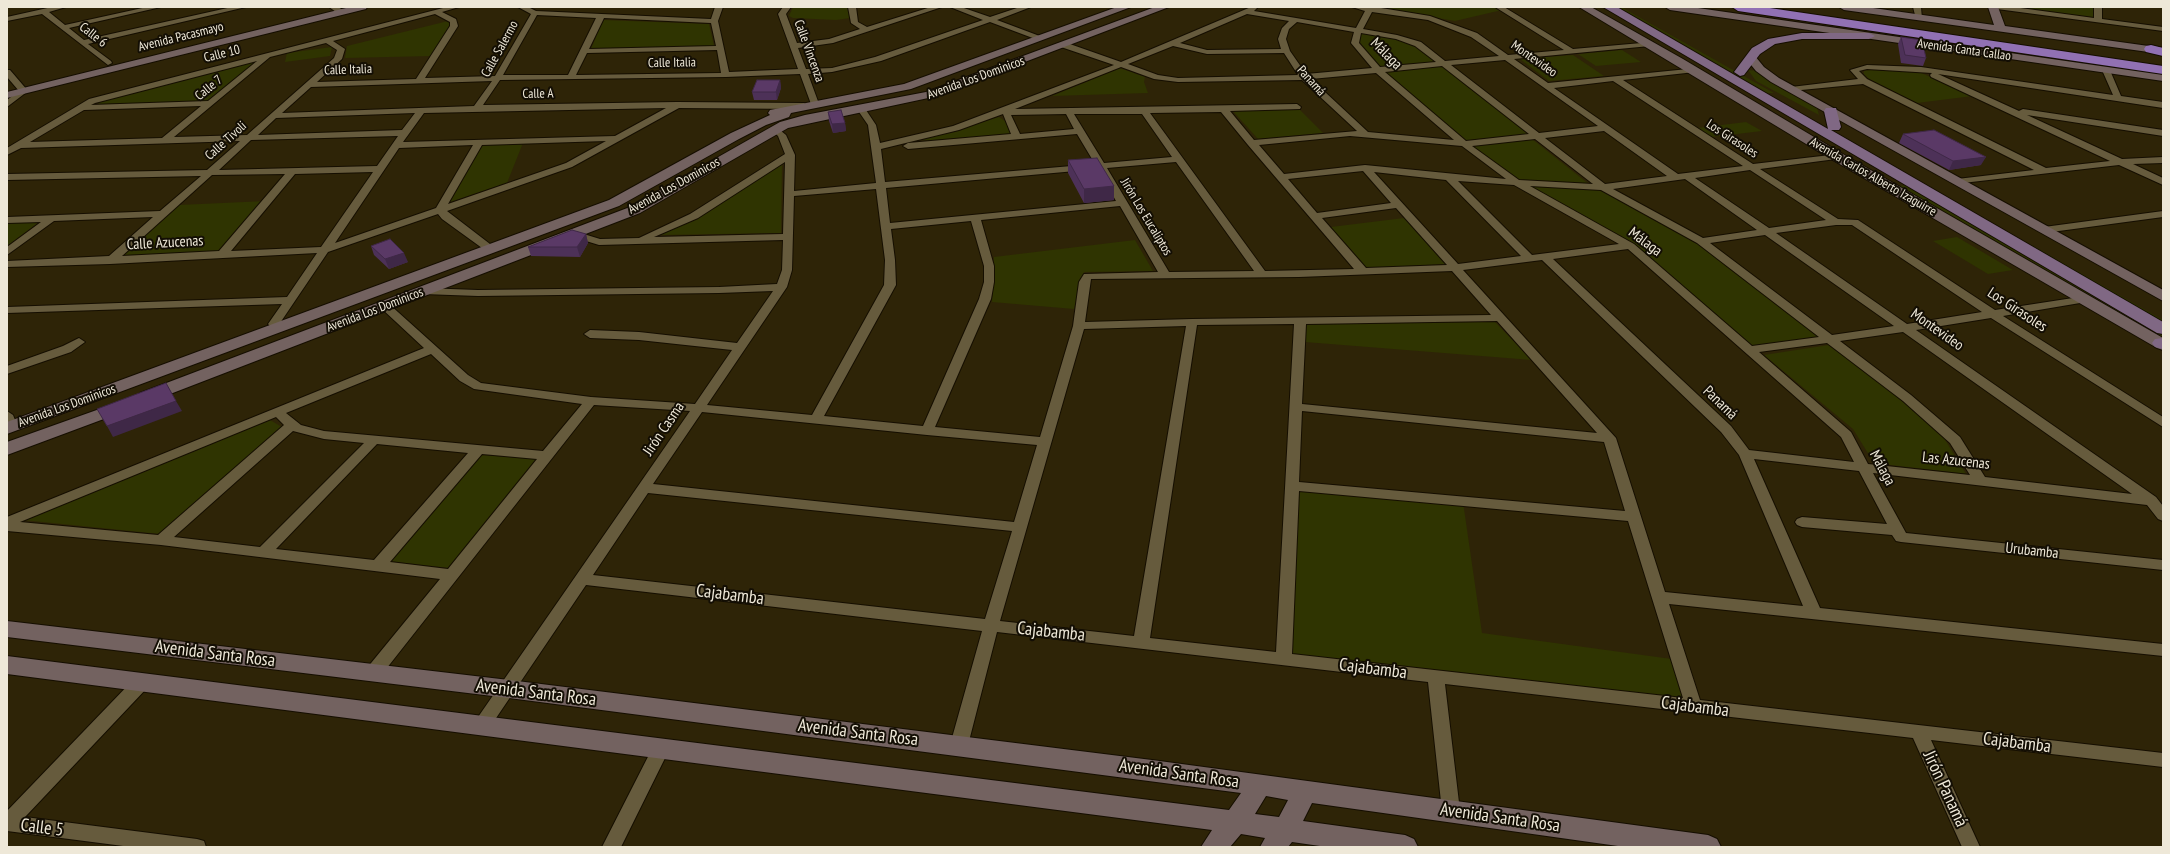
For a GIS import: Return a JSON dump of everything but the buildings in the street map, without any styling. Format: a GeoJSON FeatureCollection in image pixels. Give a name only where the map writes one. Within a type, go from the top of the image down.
{"type":"FeatureCollection","features":[{"type":"Feature","properties":{"kind":"highway","name":"Avenida Canta Callao"},"geometry":{"type":"LineString","coordinates":[[1738,7],[2163,70]]}},
{"type":"Feature","properties":{"kind":"highway","name":"Avenida Canta Callao"},"geometry":{"type":"LineString","coordinates":[[1801,7],[2163,58]]}},
{"type":"Feature","properties":{"kind":"highway"},"geometry":{"type":"LineString","coordinates":[[1978,43],[2050,62]]}},
{"type":"Feature","properties":{"kind":"main road","name":"Avenida Pacasmayo"},"geometry":{"type":"LineString","coordinates":[[7,95],[22,88],[108,63],[336,8],[362,7]]}},
{"type":"Feature","properties":{"kind":"main road","name":"Avenida Los Dominicos"},"geometry":{"type":"LineString","coordinates":[[7,421],[424,269],[612,198],[713,142],[765,116],[810,105],[902,88],[1126,7]]}},
{"type":"Feature","properties":{"kind":"main road","name":"Avenida Los Dominicos"},"geometry":{"type":"LineString","coordinates":[[7,421],[453,264],[619,201],[735,136],[780,115],[908,90],[950,76],[1135,7]]}},
{"type":"Feature","properties":{"kind":"main road","name":"Avenida Los Dominicos"},"geometry":{"type":"LineString","coordinates":[[7,449],[423,292],[640,207],[775,129],[805,119],[860,109],[928,91],[1154,7]]}},
{"type":"Feature","properties":{"kind":"main road","name":"Avenida Los Dominicos"},"geometry":{"type":"LineString","coordinates":[[7,441],[364,308],[626,208],[774,123],[804,115],[935,93],[1164,7]]}},
{"type":"Feature","properties":{"kind":"main road","name":"Avenida Carlos Alberto Izaguirre"},"geometry":{"type":"LineString","coordinates":[[1584,7],[1627,30],[1695,70],[1836,156],[2086,299],[2162,340]]}},
{"type":"Feature","properties":{"kind":"main road","name":"Avenida Carlos Alberto Izaguirre"},"geometry":{"type":"LineString","coordinates":[[1609,7],[1624,11],[1734,74],[1778,93],[1831,111],[2163,296]]}},
{"type":"Feature","properties":{"kind":"main road","name":"Avenida Canta Callao"},"geometry":{"type":"LineString","coordinates":[[1670,7],[2163,78]]}},
{"type":"Feature","properties":{"kind":"main road","name":"Avenida Canta Callao"},"geometry":{"type":"LineString","coordinates":[[1844,7],[1918,12],[2001,29],[2159,50]]}},
{"type":"Feature","properties":{"kind":"main road"},"geometry":{"type":"LineString","coordinates":[[1993,7],[2001,29]]}},
{"type":"Feature","properties":{"kind":"main road","name":"Avenida Pacasmayo"},"geometry":{"type":"LineString","coordinates":[[7,88],[22,88],[336,8]]}},
{"type":"Feature","properties":{"kind":"main road"},"geometry":{"type":"LineString","coordinates":[[1624,11],[1627,30]]}},
{"type":"Feature","properties":{"kind":"main road"},"geometry":{"type":"LineString","coordinates":[[1695,70],[1734,74],[1764,45],[1783,39],[1826,35],[1869,36]]}},
{"type":"Feature","properties":{"kind":"main road","name":"Avenida Carlos Alberto Izaguirre"},"geometry":{"type":"LineString","coordinates":[[1751,58],[1778,93],[2162,340]]}},
{"type":"Feature","properties":{"kind":"main road"},"geometry":{"type":"LineString","coordinates":[[925,80],[950,76]]}},
{"type":"Feature","properties":{"kind":"main road","name":"Avenida Carlos Alberto Izaguirre"},"geometry":{"type":"LineString","coordinates":[[1778,93],[1834,127],[2163,314]]}},
{"type":"Feature","properties":{"kind":"main road"},"geometry":{"type":"LineString","coordinates":[[1831,111],[1834,127]]}},
{"type":"Feature","properties":{"kind":"main road"},"geometry":{"type":"LineString","coordinates":[[713,142],[735,136]]}},
{"type":"Feature","properties":{"kind":"main road"},"geometry":{"type":"LineString","coordinates":[[673,188],[682,176]]}},
{"type":"Feature","properties":{"kind":"main road"},"geometry":{"type":"LineString","coordinates":[[2007,239],[2014,235],[2030,238]]}},
{"type":"Feature","properties":{"kind":"main road"},"geometry":{"type":"LineString","coordinates":[[424,269],[453,264]]}},
{"type":"Feature","properties":{"kind":"main road"},"geometry":{"type":"LineString","coordinates":[[341,323],[364,308]]}},
{"type":"Feature","properties":{"kind":"main road","name":"Avenida Santa Rosa"},"geometry":{"type":"LineString","coordinates":[[7,629],[509,689],[959,746],[1305,791],[1708,847]]}},
{"type":"Feature","properties":{"kind":"main road"},"geometry":{"type":"LineString","coordinates":[[7,665],[1235,822],[1280,839],[1405,847]]}},
{"type":"Feature","properties":{"kind":"main road"},"geometry":{"type":"LineString","coordinates":[[1214,847],[1235,822],[1260,785]]}},
{"type":"Feature","properties":{"kind":"main road"},"geometry":{"type":"LineString","coordinates":[[1280,839],[1305,791]]}},
{"type":"Feature","properties":{"kind":"street"},"geometry":{"type":"LineString","coordinates":[[7,19],[62,7]]}},
{"type":"Feature","properties":{"kind":"street"},"geometry":{"type":"LineString","coordinates":[[64,27],[157,7]]}},
{"type":"Feature","properties":{"kind":"street"},"geometry":{"type":"LineString","coordinates":[[85,42],[242,7]]}},
{"type":"Feature","properties":{"kind":"street","name":"Calle 10"},"geometry":{"type":"LineString","coordinates":[[7,152],[77,108],[92,101],[455,7]]}},
{"type":"Feature","properties":{"kind":"street","name":"Calle Salermo"},"geometry":{"type":"LineString","coordinates":[[477,108],[498,78],[535,13],[522,7]]}},
{"type":"Feature","properties":{"kind":"street"},"geometry":{"type":"LineString","coordinates":[[719,7],[714,21],[726,75]]}},
{"type":"Feature","properties":{"kind":"street","name":"Calle Vincenza"},"geometry":{"type":"LineString","coordinates":[[787,7],[782,14],[805,73],[810,105]]}},
{"type":"Feature","properties":{"kind":"street"},"geometry":{"type":"LineString","coordinates":[[852,7],[854,23],[865,29]]}},
{"type":"Feature","properties":{"kind":"street"},"geometry":{"type":"LineString","coordinates":[[794,46],[830,41],[938,7]]}},
{"type":"Feature","properties":{"kind":"street"},"geometry":{"type":"LineString","coordinates":[[954,7],[1041,38]]}},
{"type":"Feature","properties":{"kind":"street","name":"Calle Italia"},"geometry":{"type":"LineString","coordinates":[[308,85],[498,78],[805,73],[832,70],[866,62],[1027,7]]}},
{"type":"Feature","properties":{"kind":"street"},"geometry":{"type":"LineString","coordinates":[[876,147],[956,128],[1004,112],[1258,7]]}},
{"type":"Feature","properties":{"kind":"street","name":"Montevideo"},"geometry":{"type":"LineString","coordinates":[[1356,7],[1415,15],[1450,24],[1474,35],[1606,128],[1767,231],[2157,501],[2163,516]]}},
{"type":"Feature","properties":{"kind":"street"},"geometry":{"type":"LineString","coordinates":[[1499,7],[1573,52]]}},
{"type":"Feature","properties":{"kind":"street"},"geometry":{"type":"LineString","coordinates":[[1997,7],[2163,29]]}},
{"type":"Feature","properties":{"kind":"street"},"geometry":{"type":"LineString","coordinates":[[2098,7],[2098,20]]}},
{"type":"Feature","properties":{"kind":"street","name":"Málaga"},"geometry":{"type":"LineString","coordinates":[[1370,8],[1358,31],[1355,44],[1378,70],[1464,144],[1517,183],[1630,246],[1846,435],[1899,533]]}},
{"type":"Feature","properties":{"kind":"street","name":"Calle 6"},"geometry":{"type":"LineString","coordinates":[[43,11],[85,42],[108,63]]}},
{"type":"Feature","properties":{"kind":"street"},"geometry":{"type":"LineString","coordinates":[[419,81],[454,26],[453,21],[436,12]]}},
{"type":"Feature","properties":{"kind":"street"},"geometry":{"type":"LineString","coordinates":[[1247,12],[1411,41],[1444,64],[1534,136],[1603,187],[1701,241],[1907,398],[1955,440],[1967,457],[1980,481]]}},
{"type":"Feature","properties":{"kind":"street"},"geometry":{"type":"LineString","coordinates":[[535,13],[714,21]]}},
{"type":"Feature","properties":{"kind":"street"},"geometry":{"type":"LineString","coordinates":[[571,77],[601,16]]}},
{"type":"Feature","properties":{"kind":"street","name":"Panamá"},"geometry":{"type":"LineString","coordinates":[[1295,20],[1286,28],[1282,39],[1286,51],[1304,77],[1365,134]]}},
{"type":"Feature","properties":{"kind":"street","name":"Calle Tivoli"},"geometry":{"type":"LineString","coordinates":[[110,261],[338,59],[342,49],[327,40]]}},
{"type":"Feature","properties":{"kind":"street"},"geometry":{"type":"LineString","coordinates":[[1172,43],[1189,49],[1207,52],[1286,51]]}},
{"type":"Feature","properties":{"kind":"street"},"geometry":{"type":"LineString","coordinates":[[1064,45],[1157,77],[1178,80],[1263,80],[1650,44]]}},
{"type":"Feature","properties":{"kind":"street"},"geometry":{"type":"LineString","coordinates":[[584,51],[720,48]]}},
{"type":"Feature","properties":{"kind":"street","name":"Calle 7"},"geometry":{"type":"LineString","coordinates":[[165,140],[268,55]]}},
{"type":"Feature","properties":{"kind":"street"},"geometry":{"type":"LineString","coordinates":[[2044,171],[1864,81],[1854,70],[1866,67],[1921,69],[2163,105]]}},
{"type":"Feature","properties":{"kind":"street"},"geometry":{"type":"LineString","coordinates":[[1921,69],[2163,182]]}},
{"type":"Feature","properties":{"kind":"street"},"geometry":{"type":"LineString","coordinates":[[1547,86],[1695,70]]}},
{"type":"Feature","properties":{"kind":"street"},"geometry":{"type":"LineString","coordinates":[[2106,70],[2118,98]]}},
{"type":"Feature","properties":{"kind":"street"},"geometry":{"type":"LineString","coordinates":[[7,72],[22,88],[7,104]]}},
{"type":"Feature","properties":{"kind":"street","name":"Los Girasoles"},"geometry":{"type":"LineString","coordinates":[[1614,78],[1836,222],[1854,222],[1991,313],[2163,423]]}},
{"type":"Feature","properties":{"kind":"street"},"geometry":{"type":"LineString","coordinates":[[1778,93],[1864,81]]}},
{"type":"Feature","properties":{"kind":"street"},"geometry":{"type":"LineString","coordinates":[[77,108],[211,103]]}},
{"type":"Feature","properties":{"kind":"street","name":"Calle Azucenas"},"geometry":{"type":"LineString","coordinates":[[7,264],[110,261],[324,250],[569,165],[615,138],[677,105]]}},
{"type":"Feature","properties":{"kind":"street","name":"Calle A"},"geometry":{"type":"LineString","coordinates":[[273,116],[477,108],[810,105]]}},
{"type":"Feature","properties":{"kind":"street"},"geometry":{"type":"LineString","coordinates":[[1004,112],[1144,111],[1297,107]]}},
{"type":"Feature","properties":{"kind":"street"},"geometry":{"type":"LineString","coordinates":[[816,420],[890,285],[890,260],[882,184],[876,147],[872,125],[860,109]]}},
{"type":"Feature","properties":{"kind":"street"},"geometry":{"type":"LineString","coordinates":[[1223,109],[1363,272]]}},
{"type":"Feature","properties":{"kind":"street"},"geometry":{"type":"LineString","coordinates":[[2008,109],[2163,133]]}},
{"type":"Feature","properties":{"kind":"street"},"geometry":{"type":"LineString","coordinates":[[274,324],[396,145],[422,110]]}},
{"type":"Feature","properties":{"kind":"street","name":"Jirón Los Eucaliptos"},"geometry":{"type":"LineString","coordinates":[[1068,111],[1165,274]]}},
{"type":"Feature","properties":{"kind":"street"},"geometry":{"type":"LineString","coordinates":[[1144,111],[1262,274]]}},
{"type":"Feature","properties":{"kind":"street"},"geometry":{"type":"LineString","coordinates":[[1004,112],[1017,137]]}},
{"type":"Feature","properties":{"kind":"street"},"geometry":{"type":"LineString","coordinates":[[1252,143],[1350,133],[1464,144],[1606,128]]}},
{"type":"Feature","properties":{"kind":"street","name":"Jirón Casma"},"geometry":{"type":"LineString","coordinates":[[482,725],[509,689],[781,287],[787,270],[790,156],[782,135],[775,129]]}},
{"type":"Feature","properties":{"kind":"street"},"geometry":{"type":"LineString","coordinates":[[888,145],[903,146],[1080,131]]}},
{"type":"Feature","properties":{"kind":"street"},"geometry":{"type":"LineString","coordinates":[[18,145],[405,133]]}},
{"type":"Feature","properties":{"kind":"street"},"geometry":{"type":"LineString","coordinates":[[396,145],[615,138]]}},
{"type":"Feature","properties":{"kind":"street"},"geometry":{"type":"LineString","coordinates":[[479,142],[440,209],[446,218],[486,246]]}},
{"type":"Feature","properties":{"kind":"street"},"geometry":{"type":"LineString","coordinates":[[638,241],[694,216],[790,156]]}},
{"type":"Feature","properties":{"kind":"street"},"geometry":{"type":"LineString","coordinates":[[1282,177],[1365,168],[1517,183],[1603,187],[1836,156]]}},
{"type":"Feature","properties":{"kind":"street"},"geometry":{"type":"LineString","coordinates":[[789,194],[882,184],[1179,159]]}},
{"type":"Feature","properties":{"kind":"street"},"geometry":{"type":"LineString","coordinates":[[1957,182],[2121,162],[2163,160]]}},
{"type":"Feature","properties":{"kind":"street"},"geometry":{"type":"LineString","coordinates":[[1365,168],[1609,438],[1694,707]]}},
{"type":"Feature","properties":{"kind":"street"},"geometry":{"type":"LineString","coordinates":[[7,177],[379,170]]}},
{"type":"Feature","properties":{"kind":"street"},"geometry":{"type":"LineString","coordinates":[[222,255],[292,171]]}},
{"type":"Feature","properties":{"kind":"street"},"geometry":{"type":"LineString","coordinates":[[1449,177],[1530,259]]}},
{"type":"Feature","properties":{"kind":"street"},"geometry":{"type":"LineString","coordinates":[[886,226],[1122,203]]}},
{"type":"Feature","properties":{"kind":"street"},"geometry":{"type":"LineString","coordinates":[[1314,216],[1399,206]]}},
{"type":"Feature","properties":{"kind":"street"},"geometry":{"type":"LineString","coordinates":[[7,220],[164,214]]}},
{"type":"Feature","properties":{"kind":"street"},"geometry":{"type":"LineString","coordinates":[[2044,230],[2163,214]]}},
{"type":"Feature","properties":{"kind":"street"},"geometry":{"type":"LineString","coordinates":[[7,252],[52,218]]}},
{"type":"Feature","properties":{"kind":"street"},"geometry":{"type":"LineString","coordinates":[[927,431],[985,299],[989,282],[989,266],[975,218]]}},
{"type":"Feature","properties":{"kind":"street"},"geometry":{"type":"LineString","coordinates":[[1701,241],[1836,222]]}},
{"type":"Feature","properties":{"kind":"street"},"geometry":{"type":"LineString","coordinates":[[574,234],[599,242],[788,238]]}},
{"type":"Feature","properties":{"kind":"street"},"geometry":{"type":"LineString","coordinates":[[959,746],[991,626],[1079,326],[1084,282],[1088,276],[1363,272],[1456,268],[1630,246]]}},
{"type":"Feature","properties":{"kind":"street","name":"Panamá"},"geometry":{"type":"LineString","coordinates":[[1545,257],[1726,429],[1745,454],[1814,613]]}},
{"type":"Feature","properties":{"kind":"street"},"geometry":{"type":"LineString","coordinates":[[423,292],[478,293],[696,291],[781,287]]}},
{"type":"Feature","properties":{"kind":"street"},"geometry":{"type":"LineString","coordinates":[[1750,350],[1907,328],[1991,313],[2086,299]]}},
{"type":"Feature","properties":{"kind":"street"},"geometry":{"type":"LineString","coordinates":[[7,310],[291,300]]}},
{"type":"Feature","properties":{"kind":"street"},"geometry":{"type":"LineString","coordinates":[[385,306],[464,378],[478,386],[591,401],[698,408],[1045,442]]}},
{"type":"Feature","properties":{"kind":"street"},"geometry":{"type":"LineString","coordinates":[[1079,326],[1192,322],[1501,318]]}},
{"type":"Feature","properties":{"kind":"street"},"geometry":{"type":"LineString","coordinates":[[1284,658],[1300,320]]}},
{"type":"Feature","properties":{"kind":"street"},"geometry":{"type":"LineString","coordinates":[[1141,642],[1192,322]]}},
{"type":"Feature","properties":{"kind":"street"},"geometry":{"type":"LineString","coordinates":[[590,334],[640,336],[740,347]]}},
{"type":"Feature","properties":{"kind":"street"},"geometry":{"type":"LineString","coordinates":[[7,370],[67,349],[79,342]]}},
{"type":"Feature","properties":{"kind":"street"},"geometry":{"type":"LineString","coordinates":[[7,522],[432,349]]}},
{"type":"Feature","properties":{"kind":"street"},"geometry":{"type":"LineString","coordinates":[[373,673],[591,401]]}},
{"type":"Feature","properties":{"kind":"street"},"geometry":{"type":"LineString","coordinates":[[1296,408],[1609,438]]}},
{"type":"Feature","properties":{"kind":"street"},"geometry":{"type":"LineString","coordinates":[[277,412],[296,428],[324,435],[547,456]]}},
{"type":"Feature","properties":{"kind":"street"},"geometry":{"type":"LineString","coordinates":[[161,540],[292,425]]}},
{"type":"Feature","properties":{"kind":"street"},"geometry":{"type":"LineString","coordinates":[[264,552],[374,440]]}},
{"type":"Feature","properties":{"kind":"street"},"geometry":{"type":"LineString","coordinates":[[378,566],[478,450]]}},
{"type":"Feature","properties":{"kind":"street","name":"Las Azucenas"},"geometry":{"type":"LineString","coordinates":[[1745,454],[2157,501]]}},
{"type":"Feature","properties":{"kind":"street"},"geometry":{"type":"LineString","coordinates":[[1292,486],[1633,517]]}},
{"type":"Feature","properties":{"kind":"street"},"geometry":{"type":"LineString","coordinates":[[644,488],[1020,526]]}},
{"type":"Feature","properties":{"kind":"street","name":"Urubamba"},"geometry":{"type":"LineString","coordinates":[[1802,522],[2163,565]]}},
{"type":"Feature","properties":{"kind":"street"},"geometry":{"type":"LineString","coordinates":[[7,526],[161,540],[451,575]]}},
{"type":"Feature","properties":{"kind":"street","name":"Cajabamba"},"geometry":{"type":"LineString","coordinates":[[584,578],[2163,760]]}},
{"type":"Feature","properties":{"kind":"street"},"geometry":{"type":"LineString","coordinates":[[1658,597],[2163,650]]}},
{"type":"Feature","properties":{"kind":"street"},"geometry":{"type":"LineString","coordinates":[[1436,676],[1451,812]]}},
{"type":"Feature","properties":{"kind":"street"},"geometry":{"type":"LineString","coordinates":[[7,823],[141,683]]}},
{"type":"Feature","properties":{"kind":"street","name":"Jirón Panamá"},"geometry":{"type":"LineString","coordinates":[[1918,732],[1971,847]]}},
{"type":"Feature","properties":{"kind":"street"},"geometry":{"type":"LineString","coordinates":[[611,847],[661,748]]}},
{"type":"Feature","properties":{"kind":"street","name":"Calle 5"},"geometry":{"type":"LineString","coordinates":[[7,823],[197,847]]}},
{"type":"Feature","properties":{"kind":"green space"},"geometry":{"type":"Polygon","coordinates":[[[793,7],[848,7],[850,18],[836,20],[793,18],[789,16],[793,7]]]}},
{"type":"Feature","properties":{"kind":"green space"},"geometry":{"type":"Polygon","coordinates":[[[1494,7],[1502,10],[1455,21],[1380,8],[1494,7]]]}},
{"type":"Feature","properties":{"kind":"green space"},"geometry":{"type":"Polygon","coordinates":[[[1614,7],[1621,7],[1774,93],[1764,93],[1614,7]]]}},
{"type":"Feature","properties":{"kind":"green space"},"geometry":{"type":"Polygon","coordinates":[[[2011,7],[2096,7],[2095,18],[2011,7]]]}},
{"type":"Feature","properties":{"kind":"green space"},"geometry":{"type":"Polygon","coordinates":[[[603,20],[709,24],[714,46],[591,49],[603,20]]]}},
{"type":"Feature","properties":{"kind":"green space"},"geometry":{"type":"Polygon","coordinates":[[[448,21],[451,27],[432,56],[345,58],[347,46],[448,21]]]}},
{"type":"Feature","properties":{"kind":"green space"},"geometry":{"type":"Polygon","coordinates":[[[1361,33],[1409,41],[1438,62],[1380,68],[1358,44],[1361,33]]]}},
{"type":"Feature","properties":{"kind":"green space"},"geometry":{"type":"Polygon","coordinates":[[[332,47],[330,56],[285,62],[287,53],[332,47]]]}},
{"type":"Feature","properties":{"kind":"green space"},"geometry":{"type":"Polygon","coordinates":[[[1622,50],[1641,62],[1596,66],[1578,54],[1622,50]]]}},
{"type":"Feature","properties":{"kind":"green space"},"geometry":{"type":"Polygon","coordinates":[[[1573,55],[1604,76],[1549,81],[1520,59],[1573,55]]]}},
{"type":"Feature","properties":{"kind":"green space"},"geometry":{"type":"Polygon","coordinates":[[[258,60],[209,101],[98,106],[99,101],[258,60]]]}},
{"type":"Feature","properties":{"kind":"green space"},"geometry":{"type":"Polygon","coordinates":[[[1442,66],[1528,134],[1465,142],[1384,72],[1442,66]]]}},
{"type":"Feature","properties":{"kind":"green space"},"geometry":{"type":"Polygon","coordinates":[[[1120,68],[1145,77],[1144,82],[1148,93],[1052,96],[1120,68]]]}},
{"type":"Feature","properties":{"kind":"green space"},"geometry":{"type":"Polygon","coordinates":[[[1748,70],[1757,71],[1817,108],[1819,115],[1756,81],[1748,70]]]}},
{"type":"Feature","properties":{"kind":"green space"},"geometry":{"type":"Polygon","coordinates":[[[1864,71],[1917,71],[1973,96],[1917,103],[1869,79],[1864,74],[1864,71]]]}},
{"type":"Feature","properties":{"kind":"green space"},"geometry":{"type":"Polygon","coordinates":[[[1298,108],[1323,133],[1258,139],[1232,110],[1298,108]]]}},
{"type":"Feature","properties":{"kind":"green space"},"geometry":{"type":"Polygon","coordinates":[[[999,117],[1005,121],[1011,134],[935,142],[921,139],[999,117]]]}},
{"type":"Feature","properties":{"kind":"green space"},"geometry":{"type":"Polygon","coordinates":[[[1746,122],[1762,131],[1712,137],[1697,128],[1746,122]]]}},
{"type":"Feature","properties":{"kind":"green space"},"geometry":{"type":"Polygon","coordinates":[[[1532,139],[1590,185],[1521,181],[1471,146],[1532,139]]]}},
{"type":"Feature","properties":{"kind":"green space"},"geometry":{"type":"Polygon","coordinates":[[[523,143],[507,183],[450,202],[482,145],[523,143]]]}},
{"type":"Feature","properties":{"kind":"green space"},"geometry":{"type":"Polygon","coordinates":[[[782,164],[781,233],[658,235],[782,164]]]}},
{"type":"Feature","properties":{"kind":"green space"},"geometry":{"type":"Polygon","coordinates":[[[1907,185],[2163,334],[2163,342],[1898,186],[1907,185]]]}},
{"type":"Feature","properties":{"kind":"green space"},"geometry":{"type":"Polygon","coordinates":[[[1526,186],[1602,189],[1689,237],[1819,337],[1754,347],[1641,250],[1526,186]]]}},
{"type":"Feature","properties":{"kind":"green space"},"geometry":{"type":"Polygon","coordinates":[[[266,201],[224,251],[123,256],[179,205],[266,201]]]}},
{"type":"Feature","properties":{"kind":"green space"},"geometry":{"type":"Polygon","coordinates":[[[1404,218],[1446,264],[1366,268],[1331,227],[1404,218]]]}},
{"type":"Feature","properties":{"kind":"green space"},"geometry":{"type":"Polygon","coordinates":[[[7,222],[39,222],[7,246],[7,222]]]}},
{"type":"Feature","properties":{"kind":"green space"},"geometry":{"type":"Polygon","coordinates":[[[1957,237],[2013,270],[1988,274],[1933,241],[1957,237]]]}},
{"type":"Feature","properties":{"kind":"green space"},"geometry":{"type":"Polygon","coordinates":[[[1135,240],[1153,271],[1084,272],[1074,309],[992,302],[994,257],[1135,240]]]}},
{"type":"Feature","properties":{"kind":"green space"},"geometry":{"type":"Polygon","coordinates":[[[2030,244],[2163,320],[2163,326],[2023,245],[2030,244]]]}},
{"type":"Feature","properties":{"kind":"green space"},"geometry":{"type":"Polygon","coordinates":[[[1495,322],[1532,360],[1305,342],[1305,323],[1495,322]]]}},
{"type":"Feature","properties":{"kind":"green space"},"geometry":{"type":"Polygon","coordinates":[[[1829,345],[1898,397],[1944,438],[1966,474],[1874,463],[1853,429],[1764,355],[1829,345]]]}},
{"type":"Feature","properties":{"kind":"green space"},"geometry":{"type":"Polygon","coordinates":[[[270,420],[282,427],[160,534],[23,520],[270,420]]]}},
{"type":"Feature","properties":{"kind":"green space"},"geometry":{"type":"Polygon","coordinates":[[[481,455],[537,459],[448,568],[388,561],[481,455]]]}},
{"type":"Feature","properties":{"kind":"green space"},"geometry":{"type":"Polygon","coordinates":[[[1292,486],[1463,502],[1482,633],[1679,660],[1694,707],[1284,658],[1292,486]]]}}]}
